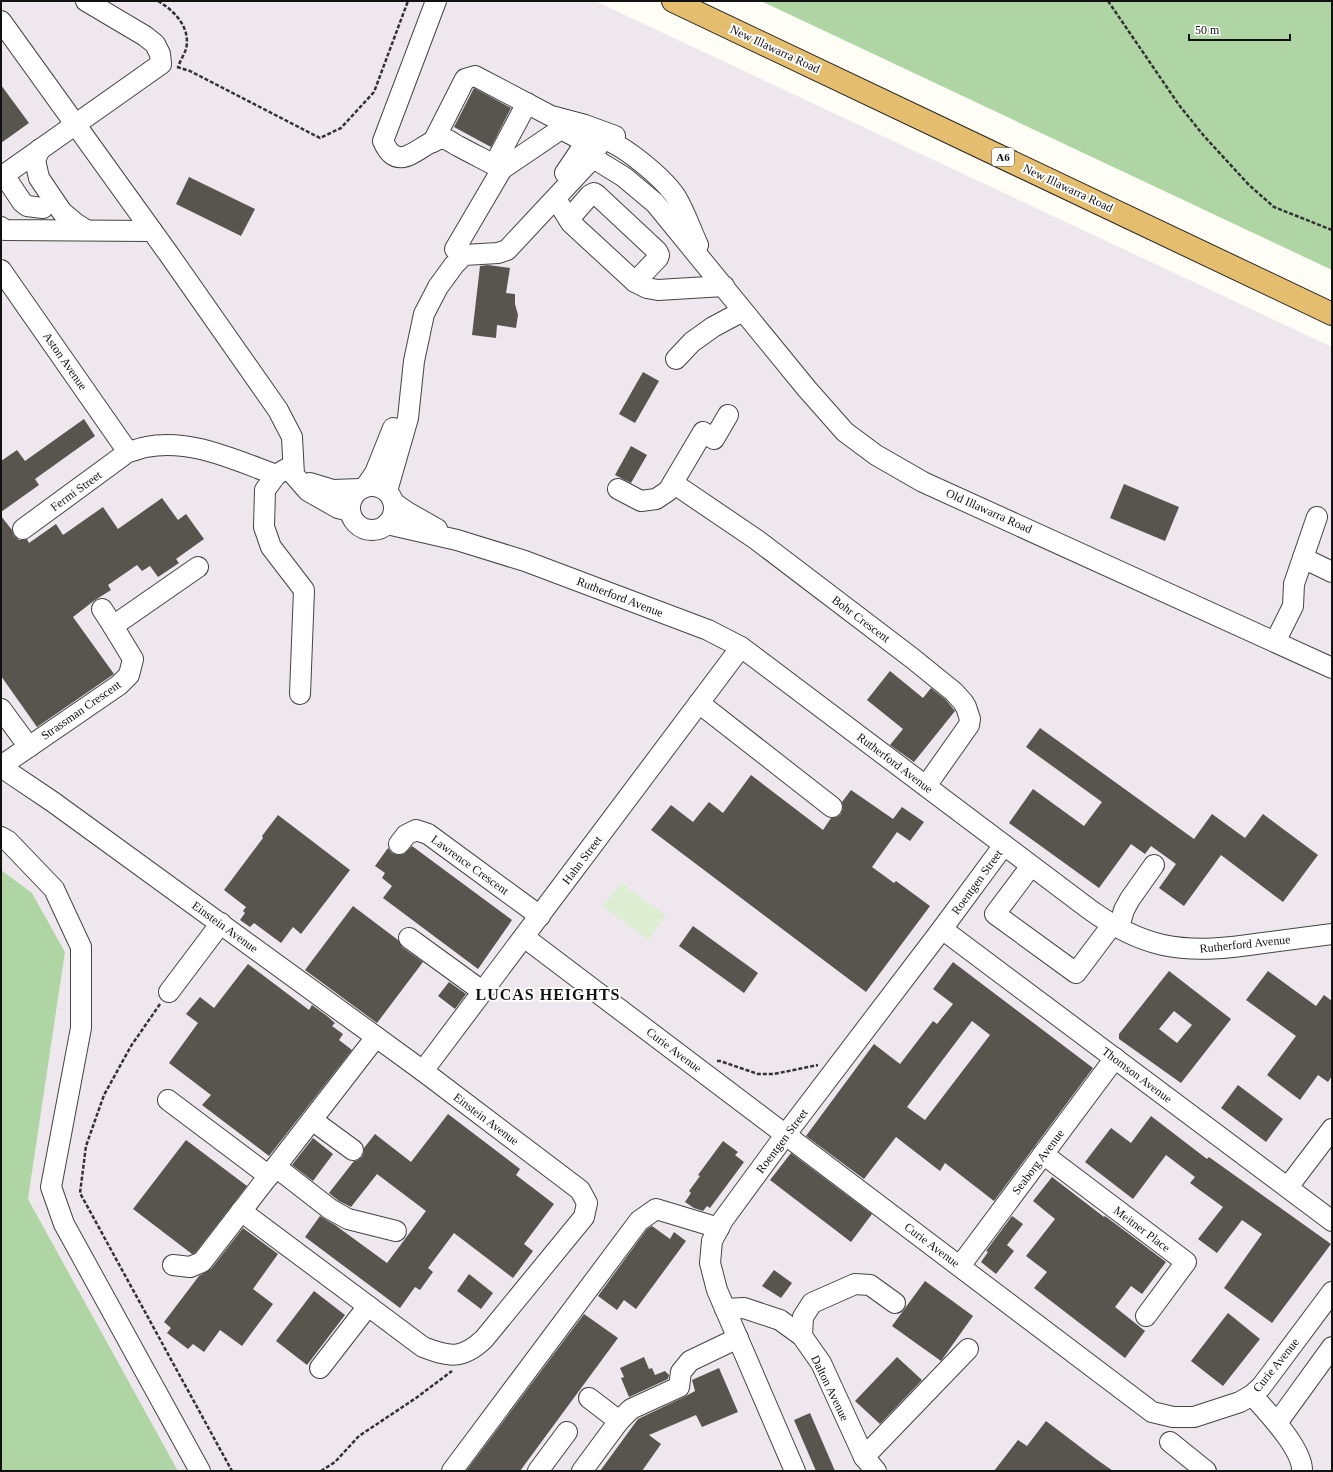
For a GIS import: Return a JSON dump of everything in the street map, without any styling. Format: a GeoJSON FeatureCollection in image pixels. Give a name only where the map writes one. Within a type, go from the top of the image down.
{"type":"FeatureCollection","features":[{"type":"Feature","properties":{"kind":"highway","name":"New Illawarra Road"},"geometry":{"type":"LineString","coordinates":[[673,1],[1332,314]]}},
{"type":"Feature","properties":{"kind":"lane"},"geometry":{"type":"LineString","coordinates":[[43,208],[26,206],[2,176],[75,124],[169,66],[155,44],[150,40],[86,1]]}},
{"type":"Feature","properties":{"kind":"lane"},"geometry":{"type":"LineString","coordinates":[[436,1],[383,141],[387,150],[398,157],[408,156],[433,142],[444,139],[498,167]]}},
{"type":"Feature","properties":{"kind":"lane"},"geometry":{"type":"LineString","coordinates":[[1,21],[278,410],[292,437],[288,472],[265,490],[264,527],[271,547],[304,590],[300,694]]}},
{"type":"Feature","properties":{"kind":"lane"},"geometry":{"type":"LineString","coordinates":[[433,142],[465,79],[475,76],[551,116],[585,125],[613,136],[636,148],[651,163],[663,182]]}},
{"type":"Feature","properties":{"kind":"lane"},"geometry":{"type":"LineString","coordinates":[[527,103],[498,167],[454,249],[439,265],[422,295],[410,325],[401,371],[398,416],[375,473],[352,498],[350,505],[352,518],[362,527],[375,530],[387,524],[393,515],[390,497],[408,418],[414,360],[424,314],[438,287],[454,265],[464,256],[498,253],[507,250],[590,161],[598,161],[624,177],[655,203],[709,269]]}},
{"type":"Feature","properties":{"kind":"lane"},"geometry":{"type":"LineString","coordinates":[[498,167],[561,129],[629,167],[661,197],[674,217],[698,263],[696,272],[690,282],[677,290]]}},
{"type":"Feature","properties":{"kind":"lane"},"geometry":{"type":"LineString","coordinates":[[454,249],[465,244],[491,245],[501,242],[569,169],[586,142],[598,139],[610,142],[631,154],[663,182],[676,197],[709,269]]}},
{"type":"Feature","properties":{"kind":"lane"},"geometry":{"type":"LineString","coordinates":[[40,149],[36,160],[39,178],[62,212],[86,230]]}},
{"type":"Feature","properties":{"kind":"lane"},"geometry":{"type":"LineString","coordinates":[[569,219],[590,195],[594,193],[658,251],[658,258],[635,282]]}},
{"type":"Feature","properties":{"kind":"lane"},"geometry":{"type":"LineString","coordinates":[[556,199],[571,223],[635,282],[647,288],[658,290],[724,286]]}},
{"type":"Feature","properties":{"kind":"lane"},"geometry":{"type":"LineString","coordinates":[[106,230],[116,225],[131,202]]}},
{"type":"Feature","properties":{"kind":"lane"},"geometry":{"type":"LineString","coordinates":[[1,227],[5,230],[152,231]]}},
{"type":"Feature","properties":{"kind":"lane","name":"Old Illawarra Road"},"geometry":{"type":"LineString","coordinates":[[709,269],[807,389],[845,432],[876,455],[924,482],[1332,668]]}},
{"type":"Feature","properties":{"kind":"lane","name":"Aston Avenue"},"geometry":{"type":"LineString","coordinates":[[1,270],[128,452]]}},
{"type":"Feature","properties":{"kind":"lane"},"geometry":{"type":"LineString","coordinates":[[676,359],[692,342],[713,327],[743,311]]}},
{"type":"Feature","properties":{"kind":"lane"},"geometry":{"type":"LineString","coordinates":[[618,489],[641,501],[656,499],[673,484],[703,432],[714,439],[728,415]]}},
{"type":"Feature","properties":{"kind":"lane"},"geometry":{"type":"LineString","coordinates":[[128,452],[146,447],[164,445],[196,447],[288,472],[310,484],[333,490],[373,485],[380,487],[390,497]]}},
{"type":"Feature","properties":{"kind":"lane","name":"Fermi Street"},"geometry":{"type":"LineString","coordinates":[[23,529],[128,452]]}},
{"type":"Feature","properties":{"kind":"lane"},"geometry":{"type":"LineString","coordinates":[[288,472],[308,491],[338,508],[350,511]]}},
{"type":"Feature","properties":{"kind":"lane","name":"Bohr Crescent"},"geometry":{"type":"LineString","coordinates":[[673,484],[763,544],[912,658],[954,692],[963,702],[968,713],[969,724],[926,786]]}},
{"type":"Feature","properties":{"kind":"lane","name":"Rutherford Avenue"},"geometry":{"type":"LineString","coordinates":[[390,497],[407,512],[457,540]]}},
{"type":"Feature","properties":{"kind":"lane"},"geometry":{"type":"LineString","coordinates":[[1275,642],[1294,606],[1294,584],[1317,517]]}},
{"type":"Feature","properties":{"kind":"lane","name":"Rutherford Avenue"},"geometry":{"type":"LineString","coordinates":[[387,524],[457,540],[525,561],[708,630],[741,647],[1089,909],[1115,926],[1139,937],[1162,945],[1207,950],[1332,934]]}},
{"type":"Feature","properties":{"kind":"lane"},"geometry":{"type":"LineString","coordinates":[[1303,558],[1332,572]]}},
{"type":"Feature","properties":{"kind":"lane"},"geometry":{"type":"LineString","coordinates":[[113,626],[198,567]]}},
{"type":"Feature","properties":{"kind":"lane","name":"Strassman Crescent"},"geometry":{"type":"LineString","coordinates":[[1,767],[119,685],[129,675],[133,659],[102,609]]}},
{"type":"Feature","properties":{"kind":"lane","name":"Hahn Street"},"geometry":{"type":"LineString","coordinates":[[423,1072],[482,991],[540,916],[741,647]]}},
{"type":"Feature","properties":{"kind":"lane"},"geometry":{"type":"LineString","coordinates":[[699,703],[832,806]]}},
{"type":"Feature","properties":{"kind":"lane"},"geometry":{"type":"LineString","coordinates":[[1,709],[29,747]]}},
{"type":"Feature","properties":{"kind":"lane","name":"Einstein Avenue"},"geometry":{"type":"LineString","coordinates":[[1,767],[58,805],[376,1037],[580,1190],[588,1203],[584,1217],[484,1339],[473,1349],[458,1355],[441,1354],[423,1347],[241,1211]]}},
{"type":"Feature","properties":{"kind":"lane","name":"Lawrence Crescent"},"geometry":{"type":"LineString","coordinates":[[399,844],[406,835],[416,830],[428,834],[540,916]]}},
{"type":"Feature","properties":{"kind":"lane"},"geometry":{"type":"LineString","coordinates":[[1,837],[8,841],[54,889],[81,947],[81,1028],[52,1187],[64,1224],[200,1471]]}},
{"type":"Feature","properties":{"kind":"lane","name":"Roentgen Street"},"geometry":{"type":"LineString","coordinates":[[796,1471],[716,1290],[710,1263],[712,1241],[723,1220],[786,1134],[1004,845]]}},
{"type":"Feature","properties":{"kind":"lane"},"geometry":{"type":"LineString","coordinates":[[1031,866],[995,914],[1076,974],[1115,926],[1130,899],[1154,864]]}},
{"type":"Feature","properties":{"kind":"lane"},"geometry":{"type":"LineString","coordinates":[[169,992],[221,923]]}},
{"type":"Feature","properties":{"kind":"lane","name":"Thomson Avenue"},"geometry":{"type":"LineString","coordinates":[[942,929],[1332,1221]]}},
{"type":"Feature","properties":{"kind":"lane","name":"Curie Avenue"},"geometry":{"type":"LineString","coordinates":[[524,937],[1152,1412],[1172,1416],[1194,1417],[1240,1402],[1252,1396],[1261,1387],[1332,1292]]}},
{"type":"Feature","properties":{"kind":"lane"},"geometry":{"type":"LineString","coordinates":[[409,938],[482,991]]}},
{"type":"Feature","properties":{"kind":"lane"},"geometry":{"type":"LineString","coordinates":[[173,1265],[190,1267],[202,1262],[376,1037]]}},
{"type":"Feature","properties":{"kind":"lane","name":"Seaborg Avenue"},"geometry":{"type":"LineString","coordinates":[[960,1266],[1116,1058]]}},
{"type":"Feature","properties":{"kind":"lane"},"geometry":{"type":"LineString","coordinates":[[168,1100],[330,1209],[348,1219],[396,1231]]}},
{"type":"Feature","properties":{"kind":"lane"},"geometry":{"type":"LineString","coordinates":[[312,1120],[353,1150]]}},
{"type":"Feature","properties":{"kind":"lane"},"geometry":{"type":"LineString","coordinates":[[1288,1187],[1332,1129]]}},
{"type":"Feature","properties":{"kind":"lane","name":"Meitner Place"},"geometry":{"type":"LineString","coordinates":[[1043,1154],[1186,1262],[1146,1316]]}},
{"type":"Feature","properties":{"kind":"lane"},"geometry":{"type":"LineString","coordinates":[[452,1471],[639,1221],[656,1209],[720,1228]]}},
{"type":"Feature","properties":{"kind":"lane"},"geometry":{"type":"LineString","coordinates":[[802,1336],[803,1317],[812,1302],[855,1284],[870,1285],[895,1303]]}},
{"type":"Feature","properties":{"kind":"lane"},"geometry":{"type":"LineString","coordinates":[[320,1368],[368,1306]]}},
{"type":"Feature","properties":{"kind":"lane","name":"Dalton Avenue"},"geometry":{"type":"LineString","coordinates":[[725,1309],[744,1308],[780,1320],[802,1336],[821,1363],[870,1464]]}},
{"type":"Feature","properties":{"kind":"lane"},"geometry":{"type":"LineString","coordinates":[[582,1471],[619,1421],[630,1410],[679,1387],[681,1372],[690,1361],[738,1338]]}},
{"type":"Feature","properties":{"kind":"lane"},"geometry":{"type":"LineString","coordinates":[[1277,1423],[1332,1347]]}},
{"type":"Feature","properties":{"kind":"lane"},"geometry":{"type":"LineString","coordinates":[[870,1464],[968,1350]]}},
{"type":"Feature","properties":{"kind":"lane"},"geometry":{"type":"LineString","coordinates":[[1252,1396],[1277,1423],[1302,1463],[1302,1471]]}},
{"type":"Feature","properties":{"kind":"lane"},"geometry":{"type":"LineString","coordinates":[[589,1398],[619,1421]]}},
{"type":"Feature","properties":{"kind":"lane"},"geometry":{"type":"LineString","coordinates":[[538,1471],[567,1432]]}},
{"type":"Feature","properties":{"kind":"lane"},"geometry":{"type":"LineString","coordinates":[[1170,1442],[1206,1471]]}},
{"type":"Feature","properties":{"kind":"path"},"geometry":{"type":"LineString","coordinates":[[158,1],[166,6],[179,19],[186,31],[186,49],[169,66]]}},
{"type":"Feature","properties":{"kind":"path"},"geometry":{"type":"LineString","coordinates":[[169,66],[190,71],[320,138],[340,128],[374,92],[408,1]]}},
{"type":"Feature","properties":{"kind":"path"},"geometry":{"type":"LineString","coordinates":[[1108,1],[1179,105],[1204,136],[1249,185],[1274,207],[1332,230]]}},
{"type":"Feature","properties":{"kind":"path"},"geometry":{"type":"LineString","coordinates":[[169,992],[131,1046],[104,1095],[86,1146],[80,1193],[232,1471]]}},
{"type":"Feature","properties":{"kind":"path"},"geometry":{"type":"LineString","coordinates":[[702,1072],[710,1062],[720,1061],[758,1074],[774,1074],[842,1060]]}},
{"type":"Feature","properties":{"kind":"path"},"geometry":{"type":"LineString","coordinates":[[321,1471],[335,1462],[359,1436],[448,1376],[453,1370]]}},
{"type":"Feature","properties":{"kind":"shaded area"},"geometry":{"type":"Polygon","coordinates":[[[1,1],[595,1],[1332,347],[1332,1471],[178,1471],[28,1199],[65,952],[32,893],[1,870],[1,1]]]}},
{"type":"Feature","properties":{"kind":"green space"},"geometry":{"type":"Polygon","coordinates":[[[761,1],[1332,1],[1332,270],[761,1]]]}},
{"type":"Feature","properties":{"kind":"green space"},"geometry":{"type":"Polygon","coordinates":[[[1,870],[32,893],[65,952],[28,1199],[178,1471],[1,1471],[1,870]]]}},
{"type":"Feature","properties":{"kind":"green space"},"geometry":{"type":"Polygon","coordinates":[[[621,883],[666,916],[648,940],[603,906],[621,883]]]}},
{"type":"Feature","properties":{"kind":"building"},"geometry":{"type":"Polygon","coordinates":[[[1,85],[29,123],[1,143],[1,85]]]}},
{"type":"Feature","properties":{"kind":"building"},"geometry":{"type":"Polygon","coordinates":[[[474,88],[511,108],[491,147],[454,127],[474,88]]]}},
{"type":"Feature","properties":{"kind":"building"},"geometry":{"type":"Polygon","coordinates":[[[189,177],[255,209],[241,236],[176,204],[189,177]]]}},
{"type":"Feature","properties":{"kind":"building"},"geometry":{"type":"Polygon","coordinates":[[[488,265],[510,268],[506,293],[515,294],[515,304],[518,315],[516,328],[497,325],[496,338],[472,335],[480,266],[488,265]]]}},
{"type":"Feature","properties":{"kind":"building"},"geometry":{"type":"Polygon","coordinates":[[[643,372],[659,381],[635,423],[619,414],[643,372]]]}},
{"type":"Feature","properties":{"kind":"building"},"geometry":{"type":"Polygon","coordinates":[[[84,419],[95,436],[35,479],[39,485],[1,512],[1,461],[17,450],[25,461],[84,419]]]}},
{"type":"Feature","properties":{"kind":"building"},"geometry":{"type":"Polygon","coordinates":[[[631,446],[647,455],[631,483],[615,475],[631,446]]]}},
{"type":"Feature","properties":{"kind":"building"},"geometry":{"type":"Polygon","coordinates":[[[1124,484],[1179,507],[1165,541],[1110,518],[1124,484]]]}},
{"type":"Feature","properties":{"kind":"building"},"geometry":{"type":"Polygon","coordinates":[[[162,498],[178,520],[186,514],[204,539],[176,559],[179,563],[158,577],[150,566],[142,571],[137,565],[108,585],[111,590],[73,617],[114,674],[37,727],[1,676],[1,516],[12,530],[14,536],[19,540],[27,539],[29,543],[56,524],[63,535],[103,507],[118,529],[162,498]]]}},
{"type":"Feature","properties":{"kind":"building"},"geometry":{"type":"Polygon","coordinates":[[[890,671],[923,698],[931,688],[946,700],[955,711],[914,762],[890,745],[903,729],[867,700],[890,671]]]}},
{"type":"Feature","properties":{"kind":"building"},"geometry":{"type":"Polygon","coordinates":[[[1040,728],[1194,839],[1212,814],[1245,838],[1263,814],[1318,855],[1283,902],[1221,855],[1184,906],[1159,888],[1176,864],[1151,846],[1145,854],[1131,844],[1099,888],[1009,823],[1033,789],[1084,826],[1102,802],[1026,747],[1040,728]]]}},
{"type":"Feature","properties":{"kind":"building"},"geometry":{"type":"Polygon","coordinates":[[[751,775],[823,830],[831,818],[837,817],[841,814],[843,808],[842,802],[851,790],[893,819],[902,807],[924,822],[910,841],[897,832],[872,867],[894,883],[896,881],[930,906],[866,992],[651,830],[671,805],[693,822],[709,802],[723,813],[751,775]]]}},
{"type":"Feature","properties":{"kind":"building"},"geometry":{"type":"Polygon","coordinates":[[[278,815],[350,870],[301,934],[293,927],[281,943],[254,923],[250,927],[240,920],[245,913],[243,911],[246,907],[224,890],[263,838],[262,836],[278,815]]]}},
{"type":"Feature","properties":{"kind":"building"},"geometry":{"type":"Polygon","coordinates":[[[412,846],[512,920],[478,969],[383,898],[392,886],[382,878],[385,873],[375,866],[388,848],[392,853],[398,855],[404,854],[412,846]]]}},
{"type":"Feature","properties":{"kind":"building"},"geometry":{"type":"Polygon","coordinates":[[[353,906],[398,940],[402,947],[423,962],[377,1023],[305,970],[353,906]]]}},
{"type":"Feature","properties":{"kind":"building"},"geometry":{"type":"Polygon","coordinates":[[[693,926],[758,973],[744,993],[679,946],[693,926]]]}},
{"type":"Feature","properties":{"kind":"building"},"geometry":{"type":"Polygon","coordinates":[[[953,962],[1093,1068],[994,1201],[945,1163],[940,1171],[896,1137],[864,1179],[806,1136],[874,1044],[900,1064],[933,1021],[937,1024],[953,1004],[933,989],[953,962]],[[972,1021],[907,1107],[925,1120],[990,1035],[972,1021]]]}},
{"type":"Feature","properties":{"kind":"building"},"geometry":{"type":"Polygon","coordinates":[[[248,964],[309,1010],[312,1005],[327,1016],[335,1023],[332,1026],[343,1034],[339,1040],[352,1050],[269,1156],[202,1105],[211,1095],[169,1063],[198,1023],[186,1014],[200,997],[214,1008],[248,964]]]}},
{"type":"Feature","properties":{"kind":"building"},"geometry":{"type":"Polygon","coordinates":[[[1169,971],[1231,1019],[1181,1083],[1119,1039],[1119,1034],[1169,971]],[[1174,1011],[1159,1029],[1177,1043],[1192,1025],[1174,1011]]]}},
{"type":"Feature","properties":{"kind":"building"},"geometry":{"type":"Polygon","coordinates":[[[1268,971],[1316,1006],[1324,995],[1332,1001],[1332,1076],[1328,1082],[1318,1075],[1300,1100],[1267,1075],[1296,1036],[1246,1000],[1268,971]]]}},
{"type":"Feature","properties":{"kind":"building"},"geometry":{"type":"Polygon","coordinates":[[[449,982],[466,994],[455,1009],[438,996],[449,982]]]}},
{"type":"Feature","properties":{"kind":"building"},"geometry":{"type":"Polygon","coordinates":[[[1238,1085],[1283,1119],[1266,1142],[1221,1108],[1238,1085]]]}},
{"type":"Feature","properties":{"kind":"building"},"geometry":{"type":"Polygon","coordinates":[[[448,1114],[520,1169],[516,1175],[554,1204],[524,1244],[533,1251],[513,1278],[454,1233],[428,1268],[433,1272],[420,1290],[415,1287],[400,1308],[305,1237],[320,1216],[335,1225],[387,1263],[426,1211],[377,1174],[351,1207],[339,1201],[329,1193],[354,1161],[362,1157],[364,1148],[375,1134],[411,1162],[448,1114]]]}},
{"type":"Feature","properties":{"kind":"building"},"geometry":{"type":"Polygon","coordinates":[[[1151,1116],[1207,1159],[1209,1157],[1331,1244],[1272,1323],[1224,1288],[1262,1234],[1242,1220],[1217,1253],[1198,1239],[1223,1207],[1190,1183],[1195,1177],[1166,1155],[1133,1199],[1085,1162],[1111,1128],[1131,1143],[1151,1116]]]}},
{"type":"Feature","properties":{"kind":"building"},"geometry":{"type":"Polygon","coordinates":[[[313,1138],[333,1154],[313,1181],[292,1165],[313,1138]]]}},
{"type":"Feature","properties":{"kind":"building"},"geometry":{"type":"Polygon","coordinates":[[[186,1140],[247,1186],[195,1253],[192,1254],[133,1209],[186,1140]]]}},
{"type":"Feature","properties":{"kind":"building"},"geometry":{"type":"Polygon","coordinates":[[[723,1141],[738,1152],[735,1155],[744,1162],[710,1208],[707,1206],[703,1211],[694,1208],[685,1202],[691,1193],[689,1191],[700,1176],[698,1175],[723,1141]]]}},
{"type":"Feature","properties":{"kind":"building"},"geometry":{"type":"Polygon","coordinates":[[[791,1153],[872,1214],[851,1242],[770,1180],[791,1153]]]}},
{"type":"Feature","properties":{"kind":"building"},"geometry":{"type":"Polygon","coordinates":[[[1052,1177],[1166,1262],[1142,1294],[1131,1286],[1115,1307],[1145,1331],[1125,1358],[1034,1288],[1047,1272],[1026,1256],[1055,1219],[1033,1201],[1052,1177]]]}},
{"type":"Feature","properties":{"kind":"building"},"geometry":{"type":"Polygon","coordinates":[[[1012,1216],[1023,1224],[1007,1245],[1014,1251],[996,1274],[981,1262],[988,1252],[986,1251],[1012,1216]]]}},
{"type":"Feature","properties":{"kind":"building"},"geometry":{"type":"Polygon","coordinates":[[[652,1226],[670,1239],[674,1232],[686,1241],[636,1309],[624,1300],[617,1310],[598,1296],[647,1229],[652,1226]]]}},
{"type":"Feature","properties":{"kind":"building"},"geometry":{"type":"Polygon","coordinates":[[[243,1228],[278,1254],[253,1289],[273,1304],[242,1346],[220,1330],[204,1352],[193,1344],[188,1349],[167,1333],[171,1328],[164,1322],[199,1276],[211,1269],[243,1228]]]}},
{"type":"Feature","properties":{"kind":"building"},"geometry":{"type":"Polygon","coordinates":[[[774,1270],[792,1283],[781,1298],[762,1286],[774,1270]]]}},
{"type":"Feature","properties":{"kind":"building"},"geometry":{"type":"Polygon","coordinates":[[[469,1274],[493,1293],[481,1309],[457,1291],[469,1274]]]}},
{"type":"Feature","properties":{"kind":"building"},"geometry":{"type":"Polygon","coordinates":[[[925,1281],[973,1316],[941,1361],[892,1326],[925,1281]]]}},
{"type":"Feature","properties":{"kind":"building"},"geometry":{"type":"Polygon","coordinates":[[[314,1291],[345,1315],[307,1365],[276,1341],[314,1291]]]}},
{"type":"Feature","properties":{"kind":"building"},"geometry":{"type":"Polygon","coordinates":[[[1228,1313],[1260,1339],[1223,1386],[1191,1361],[1228,1313]]]}},
{"type":"Feature","properties":{"kind":"building"},"geometry":{"type":"Polygon","coordinates":[[[584,1314],[618,1338],[520,1471],[466,1471],[584,1314]]]}},
{"type":"Feature","properties":{"kind":"building"},"geometry":{"type":"Polygon","coordinates":[[[644,1357],[649,1369],[652,1368],[655,1375],[665,1371],[669,1375],[668,1379],[629,1397],[621,1378],[624,1377],[620,1368],[644,1357]]]}},
{"type":"Feature","properties":{"kind":"building"},"geometry":{"type":"Polygon","coordinates":[[[897,1357],[922,1380],[880,1424],[855,1401],[897,1357]]]}},
{"type":"Feature","properties":{"kind":"building"},"geometry":{"type":"Polygon","coordinates":[[[719,1368],[738,1412],[702,1427],[696,1415],[649,1435],[661,1444],[642,1471],[600,1471],[638,1419],[695,1391],[692,1380],[719,1368]]]}},
{"type":"Feature","properties":{"kind":"building"},"geometry":{"type":"Polygon","coordinates":[[[810,1413],[835,1471],[816,1471],[794,1420],[810,1413]]]}},
{"type":"Feature","properties":{"kind":"building"},"geometry":{"type":"Polygon","coordinates":[[[1046,1421],[1113,1471],[994,1471],[1018,1440],[1027,1446],[1046,1421]]]}},
{"type":"Feature","properties":{"kind":"district","name":"LUCAS HEIGHTS"},"geometry":{"type":"Point","coordinates":[548,994]}}]}
